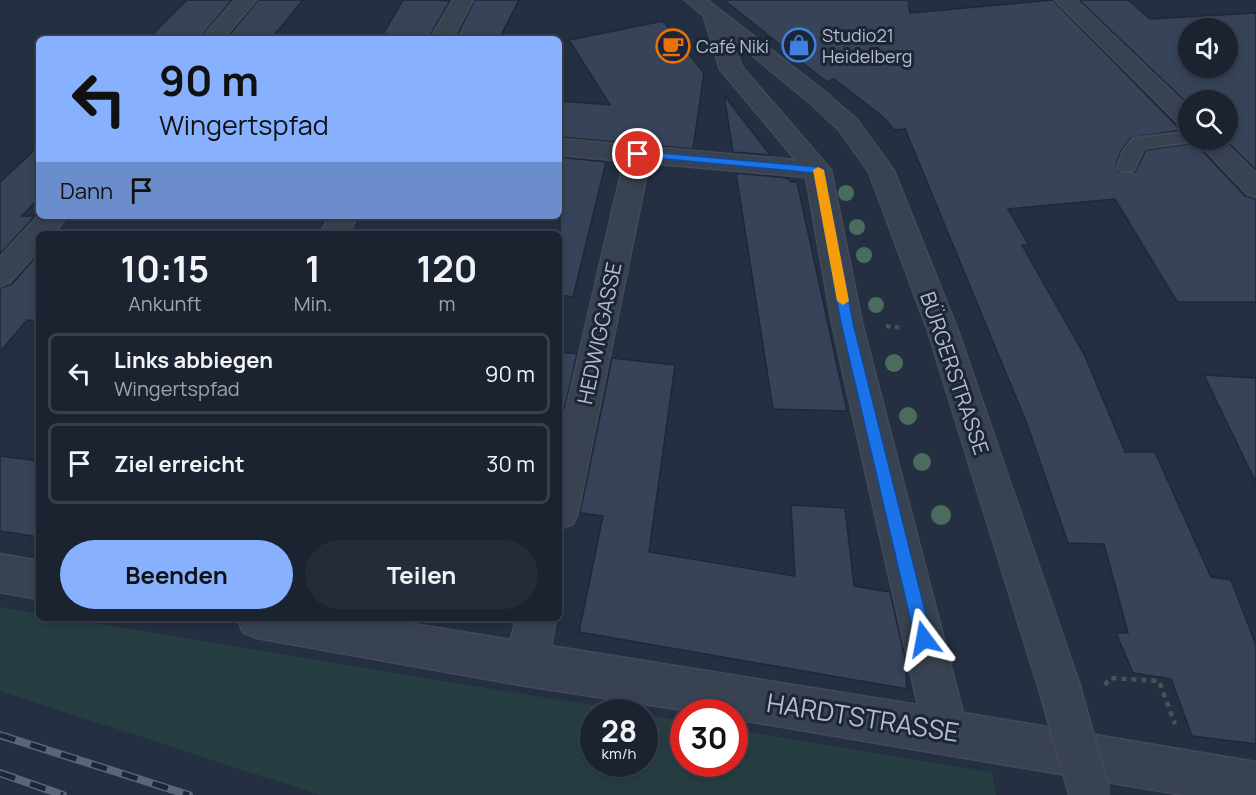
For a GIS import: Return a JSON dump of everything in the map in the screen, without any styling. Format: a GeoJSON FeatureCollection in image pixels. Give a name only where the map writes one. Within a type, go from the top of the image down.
{"type":"FeatureCollection","features":[{"type":"Feature","properties":{"kind":"street"},"geometry":{"type":"LineString","coordinates":[[215,36],[246,0]]}},
{"type":"Feature","properties":{"kind":"street"},"geometry":{"type":"LineString","coordinates":[[443,36],[463,0]]}},
{"type":"Feature","properties":{"kind":"street"},"geometry":{"type":"LineString","coordinates":[[1065,0],[1178,110]]}},
{"type":"Feature","properties":{"kind":"street","name":"BÜRGERSTRASSE"},"geometry":{"type":"LineString","coordinates":[[705,8],[731,69],[818,170],[847,323],[945,730]]}},
{"type":"Feature","properties":{"kind":"street","name":"BÜRGERSTRASSE"},"geometry":{"type":"LineString","coordinates":[[705,8],[848,124],[881,171],[943,331],[1059,686],[1090,795]]}},
{"type":"Feature","properties":{"kind":"street"},"geometry":{"type":"LineString","coordinates":[[562,147],[818,170]]}},
{"type":"Feature","properties":{"kind":"street"},"geometry":{"type":"LineString","coordinates":[[1218,150],[1256,188]]}},
{"type":"Feature","properties":{"kind":"street","name":"HEDWIGGASSE"},"geometry":{"type":"LineString","coordinates":[[562,503],[638,154]]}},
{"type":"Feature","properties":{"kind":"street"},"geometry":{"type":"LineString","coordinates":[[40,231],[51,219]]}},
{"type":"Feature","properties":{"kind":"street"},"geometry":{"type":"LineString","coordinates":[[0,275],[36,236]]}},
{"type":"Feature","properties":{"kind":"street"},"geometry":{"type":"LineString","coordinates":[[0,573],[36,579]]}},
{"type":"Feature","properties":{"kind":"street","name":"HARDTSTRASSE"},"geometry":{"type":"LineString","coordinates":[[274,621],[526,665],[945,730],[1256,785]]}},
{"type":"Feature","properties":{"kind":"street"},"geometry":{"type":"LineString","coordinates":[[526,665],[535,621]]}},
{"type":"Feature","properties":{"kind":"lane"},"geometry":{"type":"LineString","coordinates":[[1127,167],[1132,152],[1139,144],[1178,138]]}},
{"type":"Feature","properties":{"kind":"path"},"geometry":{"type":"LineString","coordinates":[[1110,678],[1159,681],[1192,773]]}},
{"type":"Feature","properties":{"kind":"green space"},"geometry":{"type":"Polygon","coordinates":[[[0,607],[36,613],[36,621],[82,621],[580,703],[580,777],[658,777],[658,717],[670,719],[670,777],[748,777],[748,732],[992,772],[996,795],[320,795],[0,691],[0,607]]]}},
{"type":"Feature","properties":{"kind":"building"},"geometry":{"type":"Polygon","coordinates":[[[187,0],[232,0],[202,36],[151,36],[187,0]]]}},
{"type":"Feature","properties":{"kind":"building"},"geometry":{"type":"Polygon","coordinates":[[[258,0],[303,0],[273,36],[228,36],[258,0]]]}},
{"type":"Feature","properties":{"kind":"building"},"geometry":{"type":"Polygon","coordinates":[[[403,0],[450,1],[430,36],[383,34],[403,0]]]}},
{"type":"Feature","properties":{"kind":"building"},"geometry":{"type":"Polygon","coordinates":[[[475,0],[519,0],[501,36],[457,36],[475,0]]]}},
{"type":"Feature","properties":{"kind":"building"},"geometry":{"type":"Polygon","coordinates":[[[724,0],[908,0],[910,13],[1053,0],[1178,127],[1178,131],[1131,138],[1121,151],[1116,166],[1119,172],[1135,172],[1146,150],[1178,145],[1178,150],[1202,150],[1245,196],[1256,199],[1256,302],[1177,302],[1115,199],[1008,209],[1029,245],[1022,245],[1085,356],[1125,452],[1155,452],[1211,577],[1231,580],[1256,645],[1256,744],[1192,736],[1171,679],[1133,673],[1116,633],[1128,633],[1104,544],[1068,543],[1027,424],[905,129],[894,130],[883,117],[834,79],[827,82],[724,0]]]}},
{"type":"Feature","properties":{"kind":"building"},"geometry":{"type":"Polygon","coordinates":[[[1079,0],[1128,0],[1150,19],[1256,13],[1256,170],[1235,150],[1238,150],[1238,90],[1178,90],[1178,94],[1079,0]]]}},
{"type":"Feature","properties":{"kind":"building"},"geometry":{"type":"Polygon","coordinates":[[[663,21],[704,73],[693,149],[562,137],[562,101],[610,105],[569,40],[663,21]]]}},
{"type":"Feature","properties":{"kind":"building"},"geometry":{"type":"Polygon","coordinates":[[[724,95],[770,155],[733,152],[724,95]]]}},
{"type":"Feature","properties":{"kind":"building"},"geometry":{"type":"Polygon","coordinates":[[[36,149],[36,201],[22,216],[35,216],[0,254],[0,182],[36,149]]]}},
{"type":"Feature","properties":{"kind":"building"},"geometry":{"type":"Polygon","coordinates":[[[562,157],[606,162],[573,297],[562,295],[562,231],[560,231],[562,157]]]}},
{"type":"Feature","properties":{"kind":"building"},"geometry":{"type":"Polygon","coordinates":[[[736,173],[787,178],[791,182],[797,182],[847,411],[773,409],[736,173]]]}},
{"type":"Feature","properties":{"kind":"building"},"geometry":{"type":"Polygon","coordinates":[[[36,256],[36,321],[27,320],[0,352],[0,288],[12,284],[36,256]]]}},
{"type":"Feature","properties":{"kind":"building"},"geometry":{"type":"Polygon","coordinates":[[[562,352],[577,354],[562,419],[562,352]]]}},
{"type":"Feature","properties":{"kind":"building"},"geometry":{"type":"Polygon","coordinates":[[[612,358],[675,365],[649,552],[795,576],[791,505],[845,508],[854,586],[890,592],[905,658],[907,689],[579,632],[603,516],[580,513],[612,358]]]}},
{"type":"Feature","properties":{"kind":"building"},"geometry":{"type":"Polygon","coordinates":[[[1204,375],[1256,378],[1256,483],[1204,375]]]}},
{"type":"Feature","properties":{"kind":"building"},"geometry":{"type":"Polygon","coordinates":[[[0,456],[36,461],[36,537],[0,531],[0,456]]]}},
{"type":"Feature","properties":{"kind":"railway"},"geometry":{"type":"LineString","coordinates":[[0,735],[189,795]]}},
{"type":"Feature","properties":{"kind":"railway"},"geometry":{"type":"LineString","coordinates":[[0,773],[63,795]]}},
{"type":"Feature","properties":{"kind":"slow traffic"},"geometry":{"type":"LineString","coordinates":[[818,170],[843,301]]}},
{"type":"Feature","properties":{"kind":"place","name":"Studio21 Heidelberg"},"geometry":{"type":"Point","coordinates":[799,45]}},
{"type":"Feature","properties":{"kind":"place","name":"Café Niki"},"geometry":{"type":"Point","coordinates":[673,46]}},
{"type":"Feature","properties":{"kind":"route"},"geometry":{"type":"LineString","coordinates":[[638,154],[818,170],[847,323],[924,639]]}}]}
